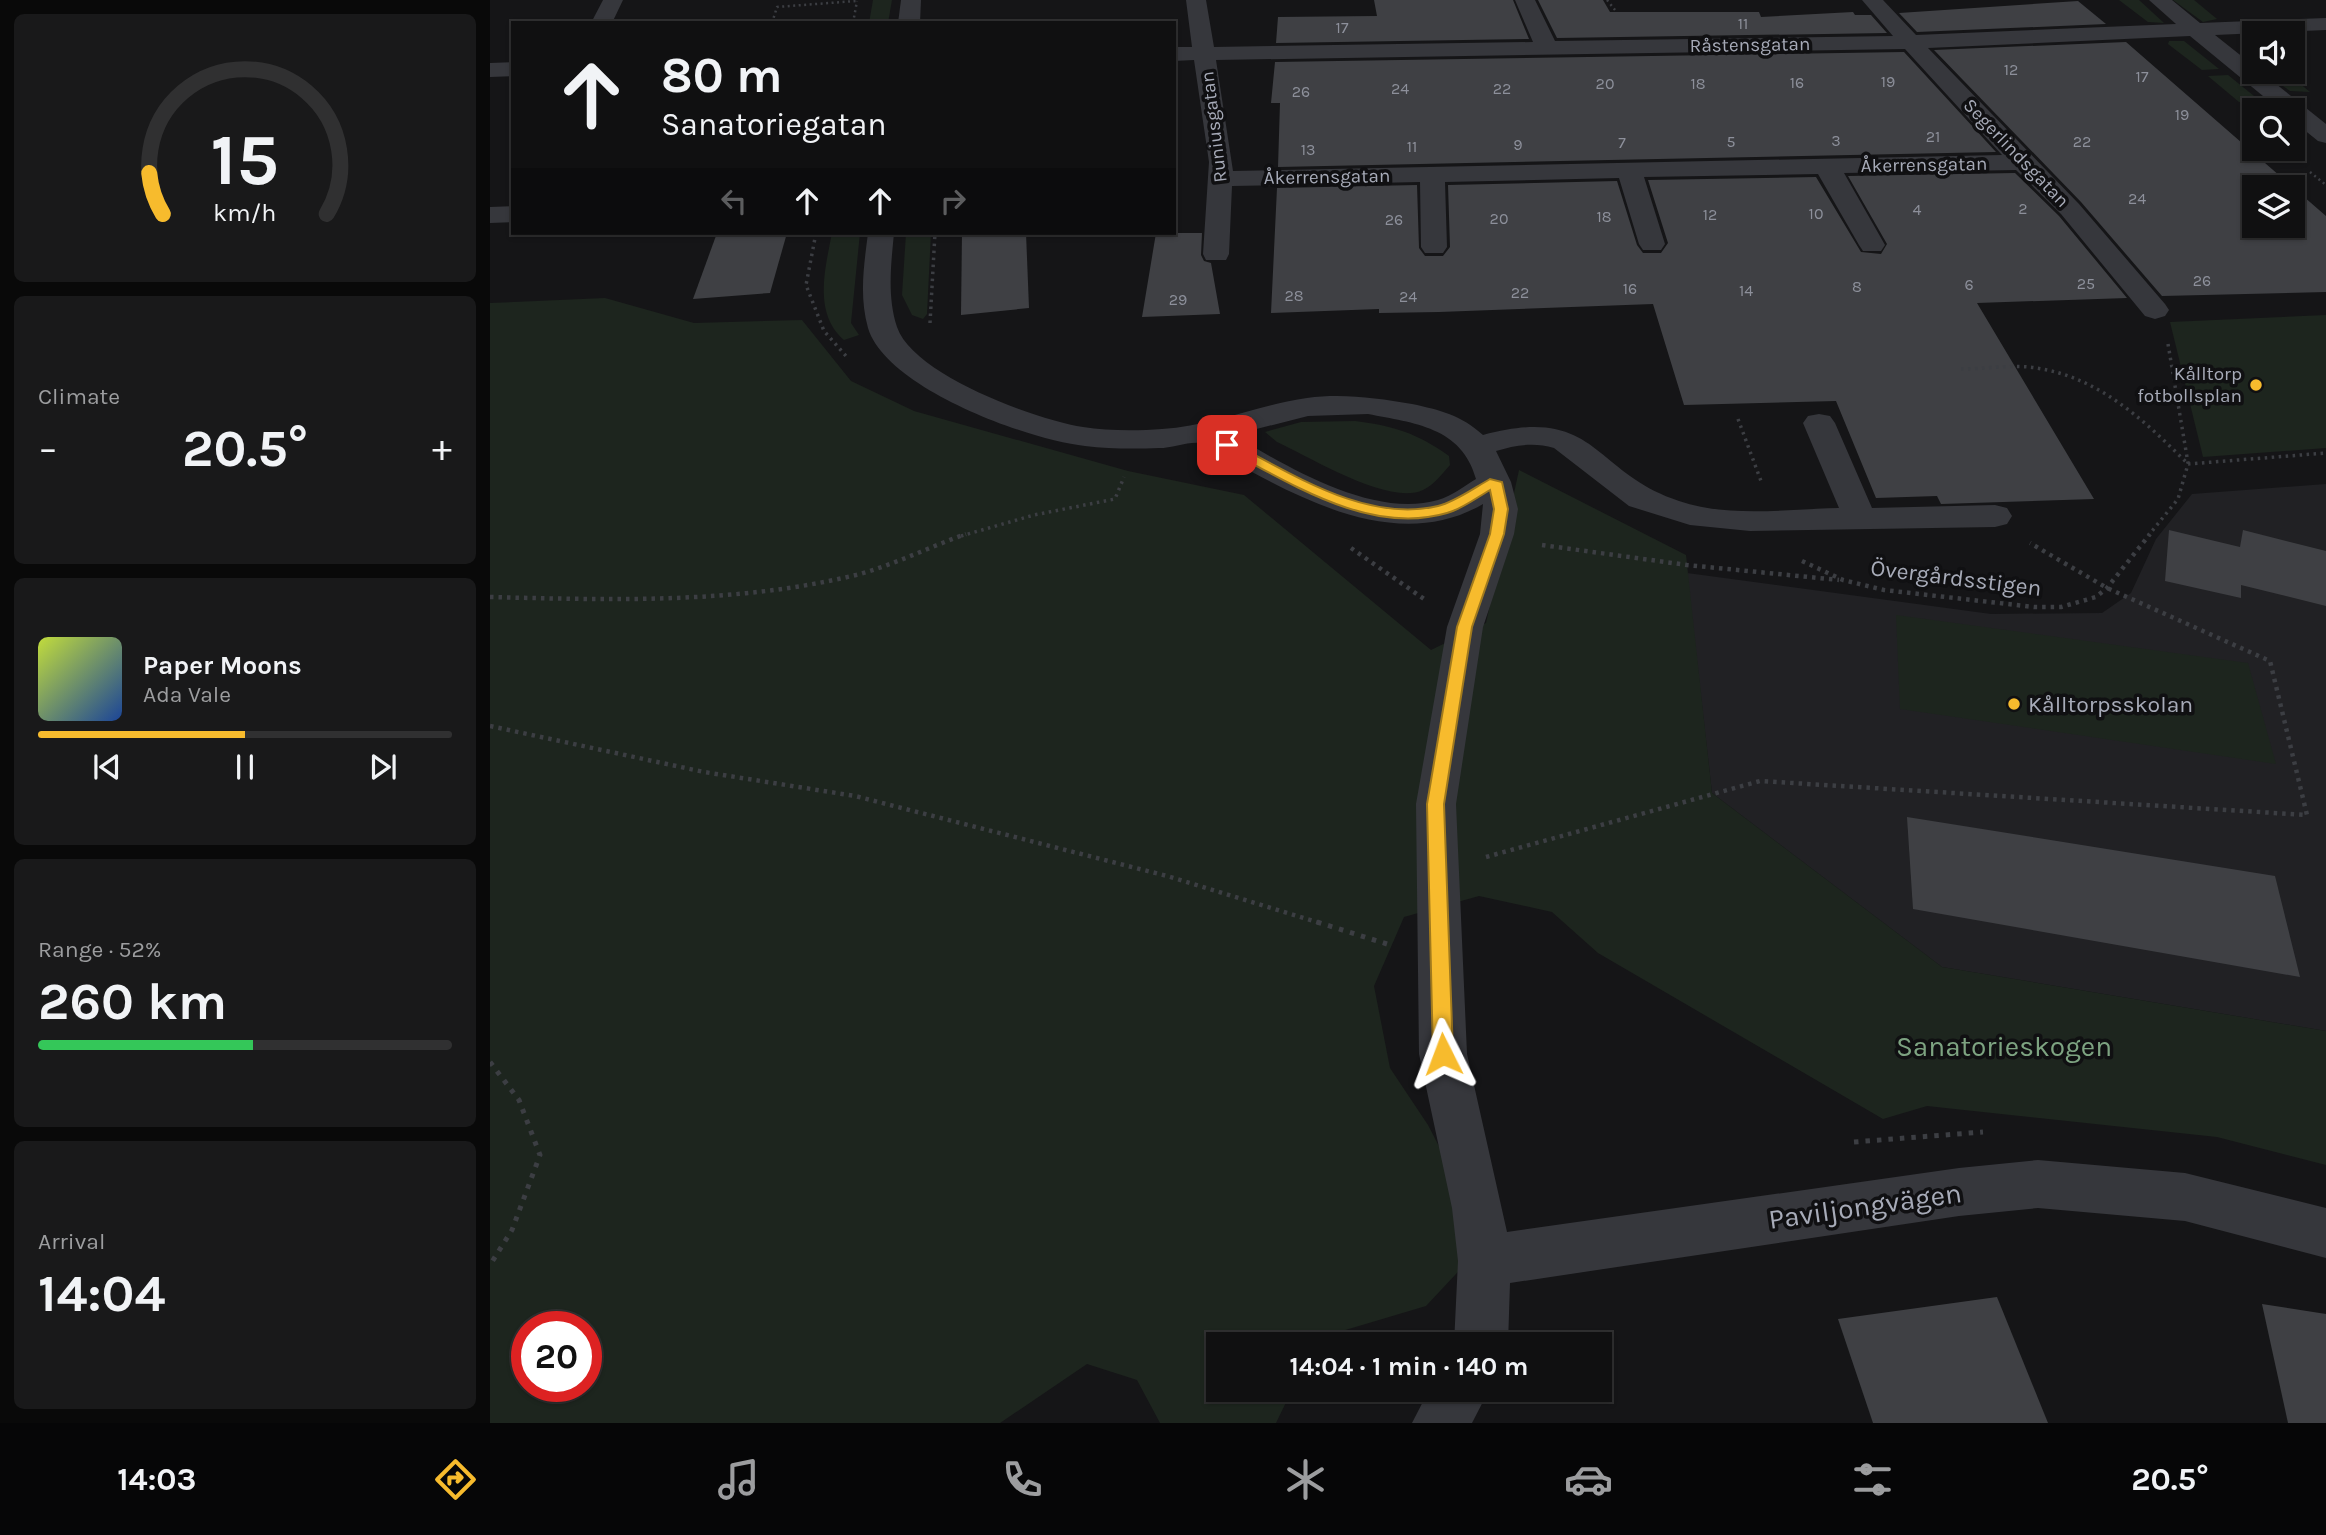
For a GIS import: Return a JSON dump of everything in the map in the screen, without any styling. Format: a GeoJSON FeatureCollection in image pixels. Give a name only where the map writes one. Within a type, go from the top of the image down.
{"type":"FeatureCollection","features":[{"type":"Feature","properties":{"kind":"street"},"geometry":{"type":"LineString","coordinates":[[602,21],[613,0]]}},
{"type":"Feature","properties":{"kind":"street"},"geometry":{"type":"LineString","coordinates":[[909,21],[911,0]]}},
{"type":"Feature","properties":{"kind":"street","name":"Runiusgatan"},"geometry":{"type":"LineString","coordinates":[[1196,0],[1223,179],[1216,254]]}},
{"type":"Feature","properties":{"kind":"street"},"geometry":{"type":"LineString","coordinates":[[1525,0],[1547,48]]}},
{"type":"Feature","properties":{"kind":"street","name":"Segerlindsgatan"},"geometry":{"type":"LineString","coordinates":[[1872,0],[2022,162],[2070,209],[2155,310]]}},
{"type":"Feature","properties":{"kind":"street"},"geometry":{"type":"LineString","coordinates":[[2158,0],[2326,136]]}},
{"type":"Feature","properties":{"kind":"street","name":"Råstensgatan"},"geometry":{"type":"LineString","coordinates":[[1176,54],[1910,42],[2326,24]]}},
{"type":"Feature","properties":{"kind":"street"},"geometry":{"type":"LineString","coordinates":[[490,70],[511,69]]}},
{"type":"Feature","properties":{"kind":"street","name":"Åkerrensgatan"},"geometry":{"type":"LineString","coordinates":[[1223,179],[2022,162]]}},
{"type":"Feature","properties":{"kind":"street","name":"Åkerrensgatan"},"geometry":{"type":"LineString","coordinates":[[1826,167],[1838,182],[1872,245]]}},
{"type":"Feature","properties":{"kind":"street"},"geometry":{"type":"LineString","coordinates":[[1630,172],[1652,244]]}},
{"type":"Feature","properties":{"kind":"street"},"geometry":{"type":"LineString","coordinates":[[1432,175],[1434,247]]}},
{"type":"Feature","properties":{"kind":"street"},"geometry":{"type":"LineString","coordinates":[[490,215],[511,214]]}},
{"type":"Feature","properties":{"kind":"street"},"geometry":{"type":"LineString","coordinates":[[881,235],[875,283],[883,330],[901,354],[945,388],[1025,422],[1084,437],[1161,439],[1206,433],[1307,407],[1368,405],[1439,419],[1456,427],[1477,446],[1495,482],[1501,509],[1497,534],[1459,651],[1436,804],[1438,960],[1443,1054],[1478,1208],[1484,1261],[1481,1332]]}},
{"type":"Feature","properties":{"kind":"street"},"geometry":{"type":"LineString","coordinates":[[1819,423],[1860,519]]}},
{"type":"Feature","properties":{"kind":"street"},"geometry":{"type":"LineString","coordinates":[[1206,433],[1310,488],[1369,510],[1412,515],[1445,509],[1495,482]]}},
{"type":"Feature","properties":{"kind":"street"},"geometry":{"type":"LineString","coordinates":[[1477,446],[1503,436],[1530,433],[1552,436],[1569,441],[1587,453],[1609,476],[1644,502],[1673,511],[1742,521],[1990,516]]}},
{"type":"Feature","properties":{"kind":"street","name":"Paviljongvägen"},"geometry":{"type":"LineString","coordinates":[[1484,1261],[1958,1192],[2038,1184],[2185,1197],[2326,1233]]}},
{"type":"Feature","properties":{"kind":"street"},"geometry":{"type":"LineString","coordinates":[[1440,1423],[1453,1402]]}},
{"type":"Feature","properties":{"kind":"path"},"geometry":{"type":"LineString","coordinates":[[773,21],[778,7],[857,1],[853,21]]}},
{"type":"Feature","properties":{"kind":"path"},"geometry":{"type":"LineString","coordinates":[[935,235],[930,325],[945,388]]}},
{"type":"Feature","properties":{"kind":"path"},"geometry":{"type":"LineString","coordinates":[[2155,310],[2165,329],[2188,464]]}},
{"type":"Feature","properties":{"kind":"path"},"geometry":{"type":"LineString","coordinates":[[1961,369],[2035,367],[2088,383],[2140,418],[2188,464],[2326,453]]}},
{"type":"Feature","properties":{"kind":"path"},"geometry":{"type":"LineString","coordinates":[[1738,419],[1775,520]]}},
{"type":"Feature","properties":{"kind":"path","name":"Övergårdsstigen"},"geometry":{"type":"LineString","coordinates":[[1497,534],[1526,543],[1686,565],[1843,580],[1884,590],[2034,607],[2061,607],[2096,597],[2107,588],[2178,499],[2188,464]]}},
{"type":"Feature","properties":{"kind":"path"},"geometry":{"type":"LineString","coordinates":[[490,597],[591,600],[738,596],[857,575],[957,538],[1036,514],[1115,499],[1129,465]]}},
{"type":"Feature","properties":{"kind":"path"},"geometry":{"type":"LineString","coordinates":[[1437,871],[1760,781],[2307,815],[2270,661],[2220,641],[2171,614],[2107,588],[1990,516]]}},
{"type":"Feature","properties":{"kind":"path","name":"Övergårdsstigen"},"geometry":{"type":"LineString","coordinates":[[1742,521],[1755,535],[1843,580]]}},
{"type":"Feature","properties":{"kind":"path"},"geometry":{"type":"LineString","coordinates":[[490,726],[704,772],[855,796],[1167,876],[1438,960]]}},
{"type":"Feature","properties":{"kind":"path"},"geometry":{"type":"LineString","coordinates":[[490,1062],[519,1100],[540,1155],[512,1230],[490,1265]]}},
{"type":"Feature","properties":{"kind":"shaded area","name":"Kålltorpsskolan"},"geometry":{"type":"Polygon","coordinates":[[[2326,484],[2326,1031],[1942,967],[1712,793],[1687,573],[1991,614],[2102,613],[2131,593],[2156,539],[2192,494],[2326,484]]]}},
{"type":"Feature","properties":{"kind":"green space"},"geometry":{"type":"Polygon","coordinates":[[[873,0],[892,0],[888,21],[869,21],[873,0]]]}},
{"type":"Feature","properties":{"kind":"green space"},"geometry":{"type":"Polygon","coordinates":[[[2119,0],[2139,0],[2164,23],[2148,22],[2119,0]]]}},
{"type":"Feature","properties":{"kind":"green space"},"geometry":{"type":"Polygon","coordinates":[[[2173,0],[2194,0],[2217,19],[2203,22],[2173,0]]]}},
{"type":"Feature","properties":{"kind":"green space"},"geometry":{"type":"Polygon","coordinates":[[[2169,41],[2184,41],[2219,69],[2202,70],[2168,44],[2169,41]]]}},
{"type":"Feature","properties":{"kind":"green space"},"geometry":{"type":"Polygon","coordinates":[[[2228,75],[2257,98],[2242,98],[2242,102],[2239,102],[2208,76],[2228,75]]]}},
{"type":"Feature","properties":{"kind":"green space"},"geometry":{"type":"Polygon","coordinates":[[[2280,84],[2300,84],[2310,92],[2290,91],[2280,84]]]}},
{"type":"Feature","properties":{"kind":"green space"},"geometry":{"type":"Polygon","coordinates":[[[832,235],[860,235],[851,323],[859,335],[844,340],[834,329],[825,304],[825,276],[832,235]]]}},
{"type":"Feature","properties":{"kind":"green space"},"geometry":{"type":"Polygon","coordinates":[[[906,235],[931,235],[927,314],[923,319],[912,315],[902,295],[906,235]]]}},
{"type":"Feature","properties":{"kind":"green space","name":"Sanatorieskogen"},"geometry":{"type":"Polygon","coordinates":[[[605,298],[694,323],[802,320],[851,381],[914,411],[1128,471],[1244,495],[1431,650],[1486,623],[1519,470],[1686,555],[1712,793],[1942,967],[2326,1031],[2326,1165],[2217,1137],[1927,1106],[1883,1119],[1598,953],[1552,912],[1479,896],[1404,917],[1374,986],[1390,1068],[1428,1125],[1460,1187],[1470,1259],[1426,1306],[1341,1332],[1206,1332],[1206,1402],[1286,1402],[1276,1423],[1160,1423],[1137,1380],[1087,1364],[1000,1423],[490,1423],[490,303],[605,298]]]}},
{"type":"Feature","properties":{"kind":"green space","name":"Kålltorp fotbollsplan"},"geometry":{"type":"Polygon","coordinates":[[[2326,315],[2326,448],[2203,457],[2170,322],[2326,315]]]}},
{"type":"Feature","properties":{"kind":"green space"},"geometry":{"type":"Polygon","coordinates":[[[1355,421],[1382,425],[1415,436],[1449,456],[1450,465],[1423,490],[1408,493],[1390,491],[1350,478],[1277,442],[1265,432],[1301,422],[1355,421]]]}},
{"type":"Feature","properties":{"kind":"green space"},"geometry":{"type":"Polygon","coordinates":[[[1896,615],[2248,663],[2276,764],[1900,709],[1896,615]]]}},
{"type":"Feature","properties":{"kind":"building"},"geometry":{"type":"Polygon","coordinates":[[[1374,0],[1513,0],[1529,39],[1276,43],[1278,17],[1377,16],[1374,0]]]}},
{"type":"Feature","properties":{"kind":"building"},"geometry":{"type":"Polygon","coordinates":[[[1538,0],[1603,0],[1610,12],[1759,12],[1761,17],[1853,12],[1855,15],[1871,15],[1887,33],[1557,38],[1538,0]]]}},
{"type":"Feature","properties":{"kind":"building"},"geometry":{"type":"Polygon","coordinates":[[[2078,1],[2106,24],[1917,32],[1899,13],[2078,1]]]}},
{"type":"Feature","properties":{"kind":"building"},"geometry":{"type":"Polygon","coordinates":[[[2126,42],[2242,143],[2242,161],[2263,161],[2279,175],[2242,175],[2242,238],[2305,238],[2305,198],[2326,216],[2326,292],[2162,296],[2081,202],[1934,50],[2126,42]]]}},
{"type":"Feature","properties":{"kind":"building"},"geometry":{"type":"Polygon","coordinates":[[[1904,52],[1996,152],[1278,167],[1280,103],[1271,103],[1275,62],[1904,52]]]}},
{"type":"Feature","properties":{"kind":"building"},"geometry":{"type":"Polygon","coordinates":[[[2015,173],[2059,216],[2127,298],[1977,303],[2094,499],[1941,504],[1937,496],[1876,498],[1836,401],[1684,405],[1653,304],[1439,312],[1379,313],[1379,309],[1271,313],[1277,188],[1417,185],[1419,248],[1425,256],[1443,256],[1450,247],[1448,185],[1617,181],[1637,245],[1643,253],[1661,253],[1668,243],[1648,180],[1816,177],[1861,252],[1881,254],[1887,244],[1848,176],[2015,173]]]}},
{"type":"Feature","properties":{"kind":"building"},"geometry":{"type":"Polygon","coordinates":[[[1202,233],[1201,255],[1204,261],[1211,263],[1220,314],[1142,317],[1156,235],[1202,233]]]}},
{"type":"Feature","properties":{"kind":"building"},"geometry":{"type":"Polygon","coordinates":[[[716,235],[786,235],[770,293],[693,299],[716,235]]]}},
{"type":"Feature","properties":{"kind":"building"},"geometry":{"type":"Polygon","coordinates":[[[962,235],[1026,235],[1029,308],[961,315],[962,235]]]}},
{"type":"Feature","properties":{"kind":"building"},"geometry":{"type":"Polygon","coordinates":[[[2169,530],[2240,547],[2243,530],[2326,551],[2326,606],[2241,585],[2241,598],[2165,581],[2169,530]]]}},
{"type":"Feature","properties":{"kind":"building"},"geometry":{"type":"Polygon","coordinates":[[[1907,817],[2275,876],[2300,977],[1913,909],[1907,817]]]}},
{"type":"Feature","properties":{"kind":"building"},"geometry":{"type":"Polygon","coordinates":[[[1997,1297],[2048,1423],[1873,1423],[1838,1319],[1997,1297]]]}},
{"type":"Feature","properties":{"kind":"building"},"geometry":{"type":"Polygon","coordinates":[[[2262,1304],[2326,1314],[2326,1423],[2288,1423],[2262,1304]]]}},
{"type":"Feature","properties":{"kind":"place","name":"Kålltorp fotbollsplan"},"geometry":{"type":"Point","coordinates":[2256,385]}},
{"type":"Feature","properties":{"kind":"place","name":"Kålltorpsskolan"},"geometry":{"type":"Point","coordinates":[2014,704]}},
{"type":"Feature","properties":{"kind":"route"},"geometry":{"type":"LineString","coordinates":[[1227,445],[1310,488],[1369,510],[1412,515],[1445,509],[1495,482],[1501,509],[1497,534],[1459,651],[1436,804],[1438,960],[1443,1054]]}}]}
